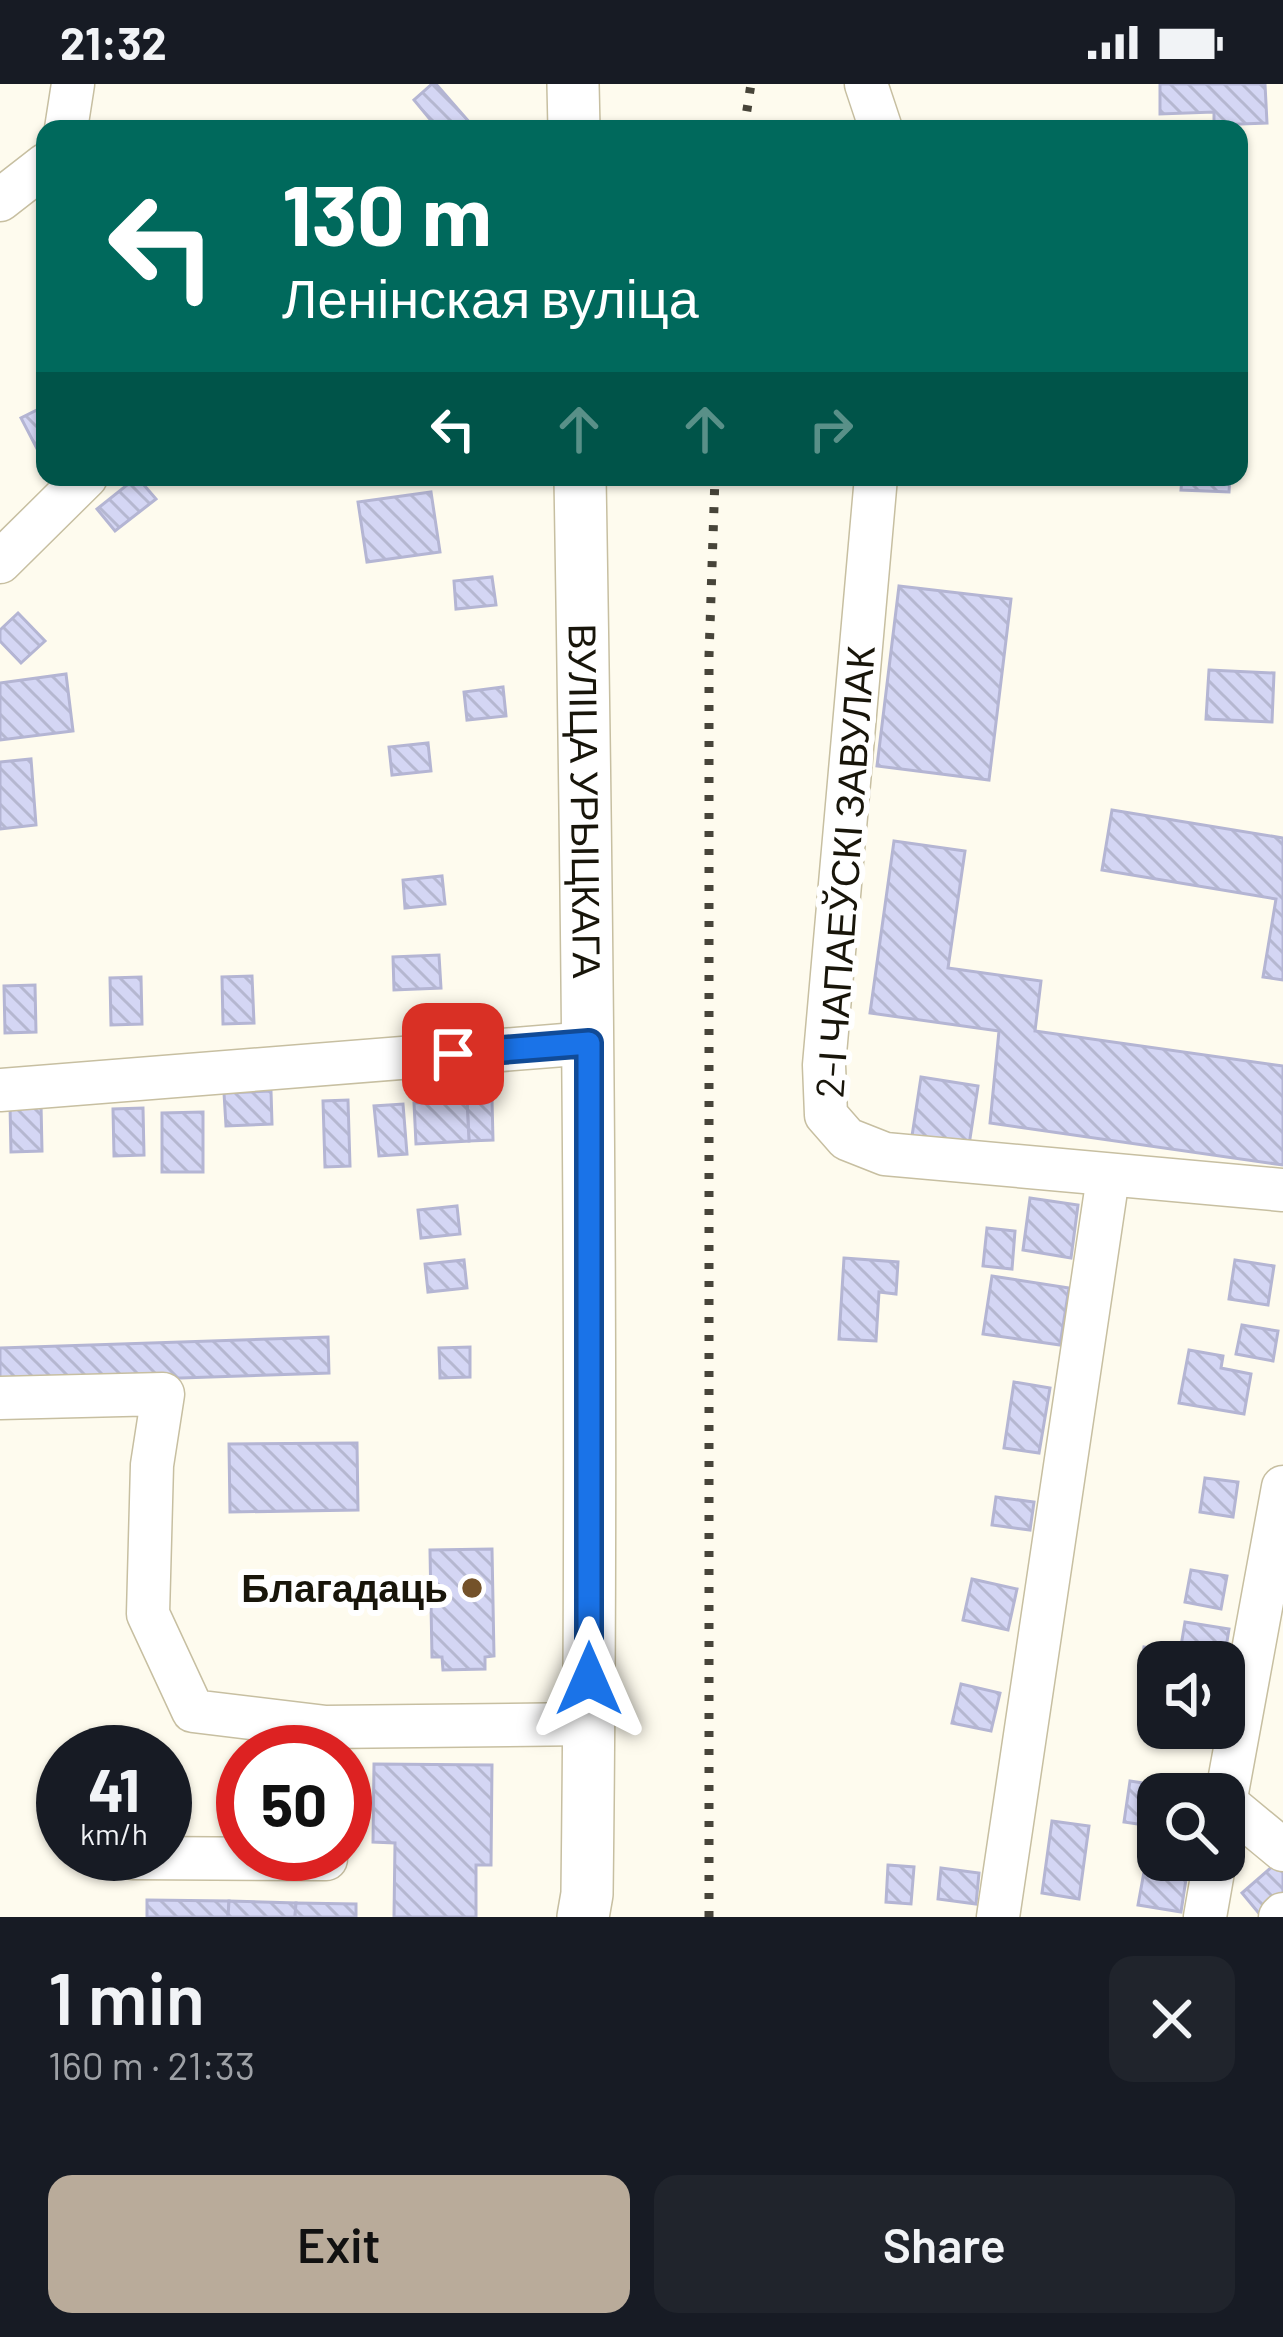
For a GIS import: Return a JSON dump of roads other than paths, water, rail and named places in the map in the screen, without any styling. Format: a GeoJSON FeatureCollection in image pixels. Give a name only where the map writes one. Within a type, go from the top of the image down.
{"type":"FeatureCollection","features":[{"type":"Feature","properties":{"kind":"main road","name":"ВУЛІЦА УРЫЦКАГА"},"geometry":{"type":"LineString","coordinates":[[580,486],[589,1043],[589,1724],[583,1917]]}},
{"type":"Feature","properties":{"kind":"street"},"geometry":{"type":"LineString","coordinates":[[67,120],[73,84]]}},
{"type":"Feature","properties":{"kind":"street"},"geometry":{"type":"LineString","coordinates":[[866,84],[878,120]]}},
{"type":"Feature","properties":{"kind":"street"},"geometry":{"type":"LineString","coordinates":[[0,200],[36,172]]}},
{"type":"Feature","properties":{"kind":"street"},"geometry":{"type":"LineString","coordinates":[[0,562],[77,486]]}},
{"type":"Feature","properties":{"kind":"street","name":"2-І ЧАПАЕЎСКІ ЗАВУЛАК"},"geometry":{"type":"LineString","coordinates":[[875,486],[824,1065],[826,1115],[848,1139],[885,1154],[1283,1190]]}},
{"type":"Feature","properties":{"kind":"street"},"geometry":{"type":"LineString","coordinates":[[0,1090],[589,1043]]}},
{"type":"Feature","properties":{"kind":"street"},"geometry":{"type":"LineString","coordinates":[[998,1917],[1108,1177]]}},
{"type":"Feature","properties":{"kind":"street"},"geometry":{"type":"LineString","coordinates":[[0,1398],[163,1394],[152,1465],[148,1614],[194,1711],[260,1725]]}},
{"type":"Feature","properties":{"kind":"street"},"geometry":{"type":"LineString","coordinates":[[1231,1773],[1283,1487]]}},
{"type":"Feature","properties":{"kind":"street"},"geometry":{"type":"LineString","coordinates":[[372,1736],[589,1724]]}},
{"type":"Feature","properties":{"kind":"street"},"geometry":{"type":"LineString","coordinates":[[1245,1821],[1283,1850]]}},
{"type":"Feature","properties":{"kind":"street"},"geometry":{"type":"LineString","coordinates":[[1204,1917],[1211,1881]]}},
{"type":"Feature","properties":{"kind":"railway"},"geometry":{"type":"LineString","coordinates":[[745,120],[751,84]]}},
{"type":"Feature","properties":{"kind":"railway"},"geometry":{"type":"LineString","coordinates":[[709,1917],[709,656],[715,486]]}},
{"type":"Feature","properties":{"kind":"place","name":"Благадаць"},"geometry":{"type":"Point","coordinates":[472,1588]}}]}
